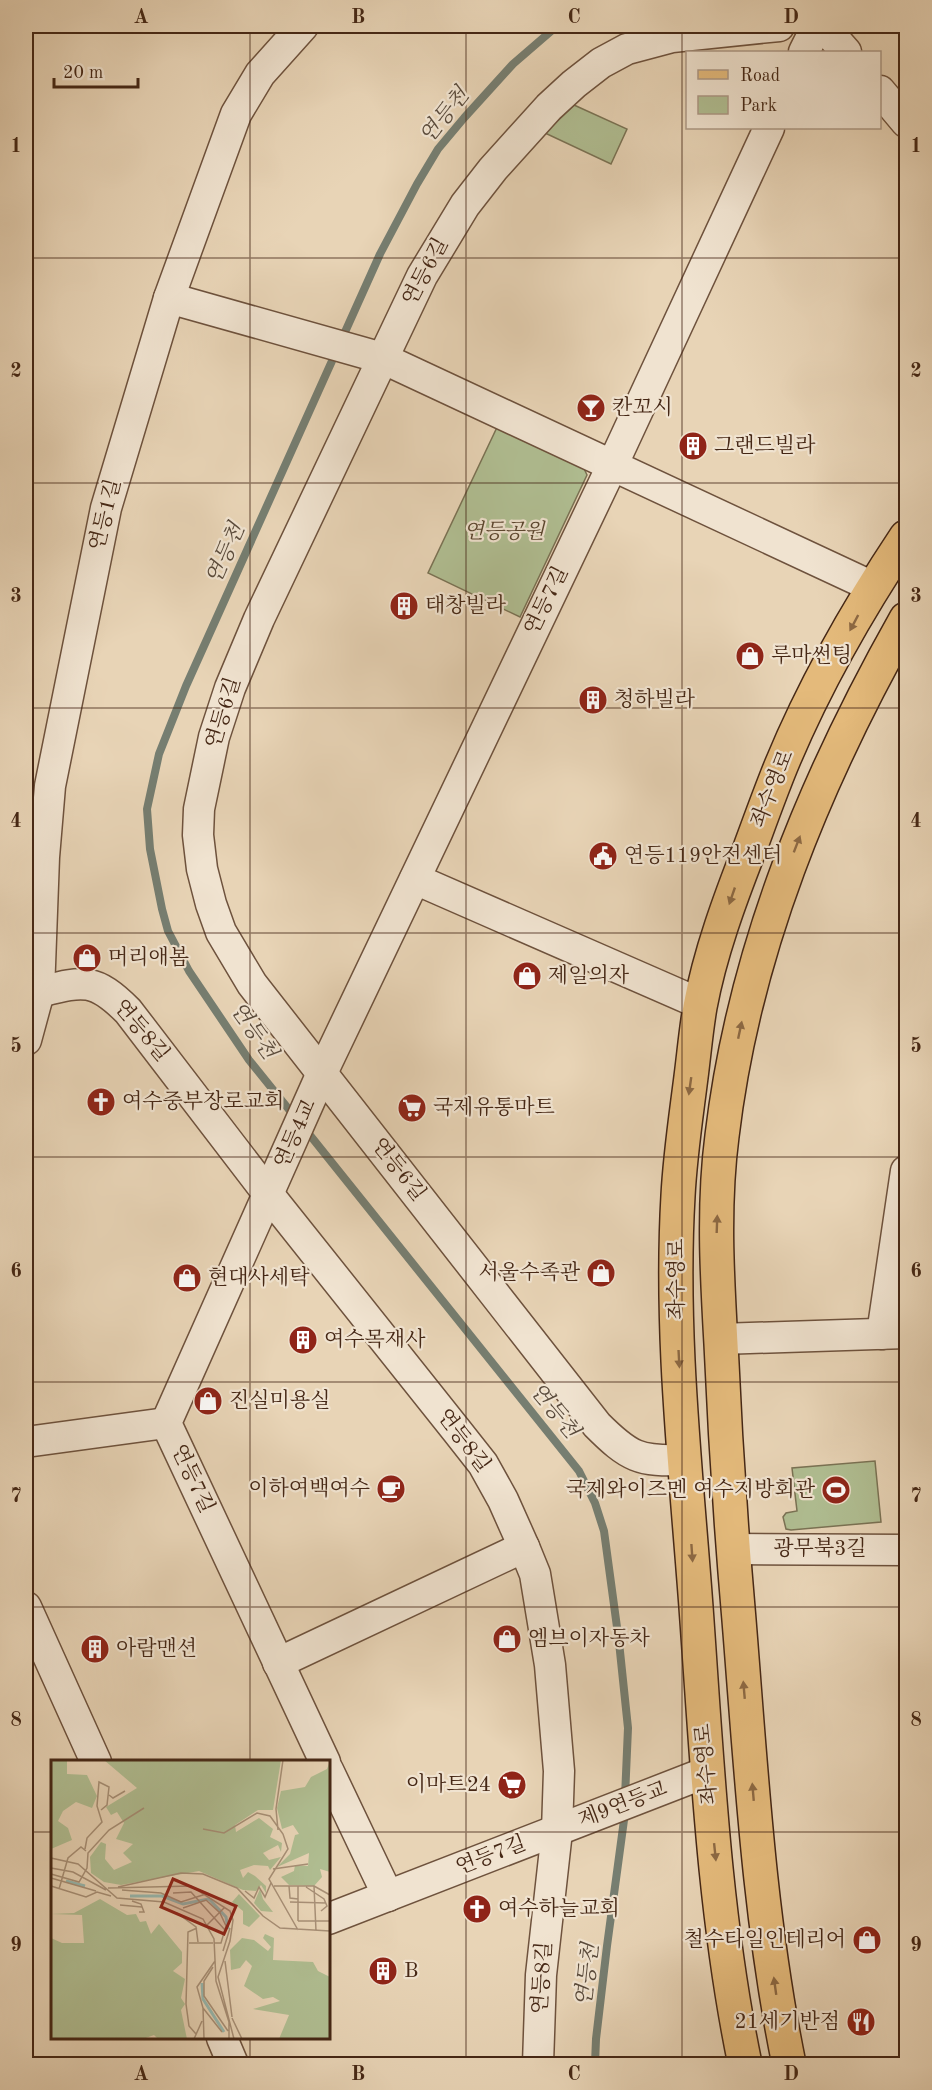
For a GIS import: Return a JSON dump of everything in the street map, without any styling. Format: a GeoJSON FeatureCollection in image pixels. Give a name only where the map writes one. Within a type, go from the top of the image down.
{"type":"FeatureCollection","features":[{"type":"Feature","properties":{"kind":"main road","name":"좌수영로"},"geometry":{"type":"LineString","coordinates":[[745,2064],[698,1776],[677,1309],[678,1195],[684,1128],[700,1004],[727,911],[782,764],[824,676],[873,587],[906,537]]}},
{"type":"Feature","properties":{"kind":"main road","name":"좌수영로"},"geometry":{"type":"LineString","coordinates":[[789,2064],[776,1987],[758,1846],[733,1549],[724,1422],[717,1256],[721,1139],[740,1029],[758,956],[779,890],[825,776],[871,683],[906,620]]}},
{"type":"Feature","properties":{"kind":"main road"},"geometry":{"type":"LineString","coordinates":[[682,1426],[724,1422]]}},
{"type":"Feature","properties":{"kind":"street","name":"연등1길"},"geometry":{"type":"LineString","coordinates":[[26,1040],[39,992],[44,857],[50,786],[106,508],[169,298],[236,114],[260,74],[303,26]]}},
{"type":"Feature","properties":{"kind":"street","name":"연등6길"},"geometry":{"type":"LineString","coordinates":[[685,1460],[663,1461],[641,1458],[619,1446],[597,1425],[252,984],[221,932],[211,904],[202,869],[198,835],[199,809],[214,737],[236,673],[422,276],[465,205],[525,133],[574,84],[613,56],[648,42],[672,37],[779,26]]}},
{"type":"Feature","properties":{"kind":"street"},"geometry":{"type":"LineString","coordinates":[[804,51],[817,26]]}},
{"type":"Feature","properties":{"kind":"street"},"geometry":{"type":"LineString","coordinates":[[823,26],[845,51]]}},
{"type":"Feature","properties":{"kind":"street"},"geometry":{"type":"LineString","coordinates":[[881,93],[906,122]]}},
{"type":"Feature","properties":{"kind":"street","name":"연등7길"},"geometry":{"type":"LineString","coordinates":[[322,1073],[770,129]]}},
{"type":"Feature","properties":{"kind":"street"},"geometry":{"type":"LineString","coordinates":[[169,298],[382,358],[873,587]]}},
{"type":"Feature","properties":{"kind":"street"},"geometry":{"type":"LineString","coordinates":[[415,879],[700,1004]]}},
{"type":"Feature","properties":{"kind":"street","name":"연등8길"},"geometry":{"type":"LineString","coordinates":[[39,992],[74,984],[86,984],[97,986],[118,1000],[269,1195],[483,1464],[504,1500],[535,1574],[550,1665],[559,1771],[557,1831],[541,1975],[538,2064]]}},
{"type":"Feature","properties":{"kind":"street","name":"연등4교"},"geometry":{"type":"LineString","coordinates":[[269,1195],[322,1073]]}},
{"type":"Feature","properties":{"kind":"street"},"geometry":{"type":"LineString","coordinates":[[720,1340],[894,1334],[906,1170]]}},
{"type":"Feature","properties":{"kind":"street","name":"연등7길"},"geometry":{"type":"LineString","coordinates":[[269,1195],[166,1423],[325,1760]]}},
{"type":"Feature","properties":{"kind":"street"},"geometry":{"type":"LineString","coordinates":[[26,1442],[166,1423]]}},
{"type":"Feature","properties":{"kind":"street"},"geometry":{"type":"LineString","coordinates":[[278,1663],[524,1546]]}},
{"type":"Feature","properties":{"kind":"street","name":"광무북3길"},"geometry":{"type":"LineString","coordinates":[[733,1549],[906,1550]]}},
{"type":"Feature","properties":{"kind":"street"},"geometry":{"type":"LineString","coordinates":[[26,1607],[96,1760]]}},
{"type":"Feature","properties":{"kind":"street"},"geometry":{"type":"LineString","coordinates":[[330,1774],[388,1896]]}},
{"type":"Feature","properties":{"kind":"street","name":"제9연등교"},"geometry":{"type":"LineString","coordinates":[[557,1831],[698,1776]]}},
{"type":"Feature","properties":{"kind":"street","name":"연등7길"},"geometry":{"type":"LineString","coordinates":[[330,1918],[557,1831]]}},
{"type":"Feature","properties":{"kind":"street"},"geometry":{"type":"LineString","coordinates":[[223,2039],[233,2064]]}},
{"type":"Feature","properties":{"kind":"green space"},"geometry":{"type":"Polygon","coordinates":[[[574,105],[627,129],[611,164],[545,133],[574,105]]]}},
{"type":"Feature","properties":{"kind":"green space","name":"연등공원"},"geometry":{"type":"Polygon","coordinates":[[[500,421],[579,458],[587,475],[520,617],[428,573],[500,421]]]}},
{"type":"Feature","properties":{"kind":"green space","name":"국제와이즈멘 여수지방회관"},"geometry":{"type":"Polygon","coordinates":[[[875,1461],[881,1522],[786,1529],[783,1517],[786,1513],[797,1511],[792,1468],[875,1461]]]}},
{"type":"Feature","properties":{"kind":"waterway","name":"연등천"},"geometry":{"type":"LineString","coordinates":[[295,1117],[249,1060],[189,971],[168,931],[150,849],[147,809],[159,754],[186,686],[380,254],[417,184],[438,149],[464,118],[513,64],[557,26]]}},
{"type":"Feature","properties":{"kind":"waterway","name":"연등천"},"geometry":{"type":"LineString","coordinates":[[305,1129],[579,1471],[595,1503],[604,1531],[628,1728],[624,1820],[607,1946],[595,2064]]}},
{"type":"Feature","properties":{"kind":"place","name":"칸꼬시"},"geometry":{"type":"Point","coordinates":[591,408]}},
{"type":"Feature","properties":{"kind":"place","name":"그랜드빌라"},"geometry":{"type":"Point","coordinates":[693,446]}},
{"type":"Feature","properties":{"kind":"place","name":"태창빌라"},"geometry":{"type":"Point","coordinates":[404,606]}},
{"type":"Feature","properties":{"kind":"place","name":"루마썬팅"},"geometry":{"type":"Point","coordinates":[750,656]}},
{"type":"Feature","properties":{"kind":"place","name":"청하빌라"},"geometry":{"type":"Point","coordinates":[593,700]}},
{"type":"Feature","properties":{"kind":"place","name":"연등119안전센터"},"geometry":{"type":"Point","coordinates":[603,856]}},
{"type":"Feature","properties":{"kind":"place","name":"머리애봄"},"geometry":{"type":"Point","coordinates":[87,958]}},
{"type":"Feature","properties":{"kind":"place","name":"제일의자"},"geometry":{"type":"Point","coordinates":[527,976]}},
{"type":"Feature","properties":{"kind":"place","name":"여수중부장로교회"},"geometry":{"type":"Point","coordinates":[101,1102]}},
{"type":"Feature","properties":{"kind":"place","name":"국제유통마트"},"geometry":{"type":"Point","coordinates":[412,1108]}},
{"type":"Feature","properties":{"kind":"place","name":"서울수족관"},"geometry":{"type":"Point","coordinates":[601,1273]}},
{"type":"Feature","properties":{"kind":"place","name":"현대사세탁"},"geometry":{"type":"Point","coordinates":[187,1278]}},
{"type":"Feature","properties":{"kind":"place","name":"여수목재사"},"geometry":{"type":"Point","coordinates":[303,1340]}},
{"type":"Feature","properties":{"kind":"place","name":"진실미용실"},"geometry":{"type":"Point","coordinates":[208,1401]}},
{"type":"Feature","properties":{"kind":"place","name":"이하여백여수"},"geometry":{"type":"Point","coordinates":[391,1489]}},
{"type":"Feature","properties":{"kind":"place","name":"국제와이즈멘 여수지방회관"},"geometry":{"type":"Point","coordinates":[836,1490]}},
{"type":"Feature","properties":{"kind":"place","name":"엠브이자동차"},"geometry":{"type":"Point","coordinates":[507,1639]}},
{"type":"Feature","properties":{"kind":"place","name":"아람맨션"},"geometry":{"type":"Point","coordinates":[95,1649]}},
{"type":"Feature","properties":{"kind":"place","name":"이마트24"},"geometry":{"type":"Point","coordinates":[512,1785]}},
{"type":"Feature","properties":{"kind":"place","name":"여수하늘교회"},"geometry":{"type":"Point","coordinates":[477,1909]}},
{"type":"Feature","properties":{"kind":"place","name":"철수타일인테리어"},"geometry":{"type":"Point","coordinates":[867,1940]}},
{"type":"Feature","properties":{"kind":"place","name":"B"},"geometry":{"type":"Point","coordinates":[383,1971]}},
{"type":"Feature","properties":{"kind":"place","name":"21세기반점"},"geometry":{"type":"Point","coordinates":[861,2022]}}]}
